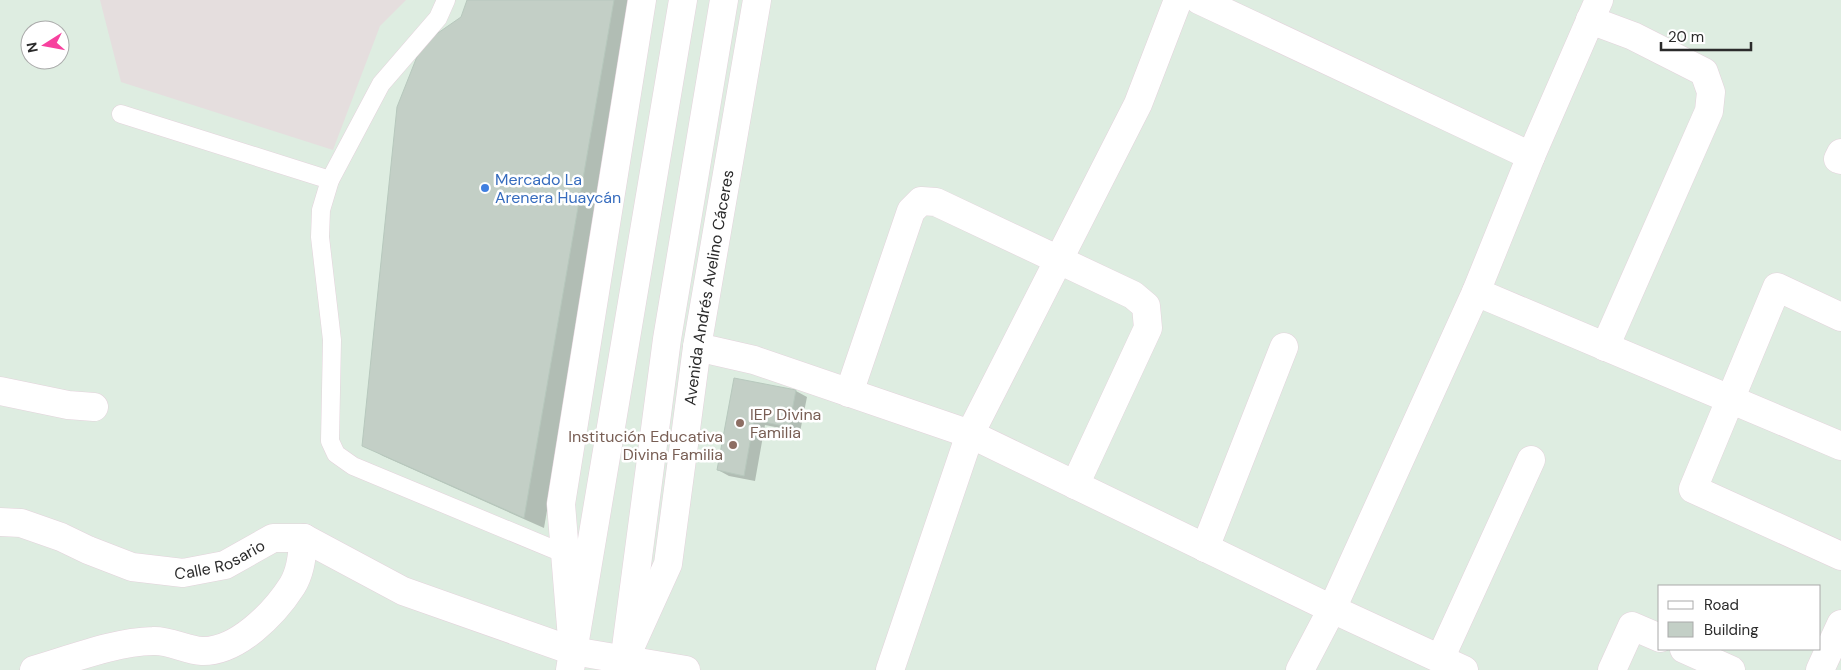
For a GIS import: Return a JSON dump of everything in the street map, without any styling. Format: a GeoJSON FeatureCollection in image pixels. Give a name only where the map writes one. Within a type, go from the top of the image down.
{"type":"FeatureCollection","features":[{"type":"Feature","properties":{"kind":"street"},"geometry":{"type":"LineString","coordinates":[[571,661],[561,504],[642,0]]}},
{"type":"Feature","properties":{"kind":"street"},"geometry":{"type":"LineString","coordinates":[[571,661],[683,0]]}},
{"type":"Feature","properties":{"kind":"street","name":"Avenida Andrés Avelino Cáceres"},"geometry":{"type":"LineString","coordinates":[[624,664],[667,339],[724,0]]}},
{"type":"Feature","properties":{"kind":"street","name":"Avenida Andrés Avelino Cáceres"},"geometry":{"type":"LineString","coordinates":[[624,664],[668,564],[697,347],[757,0]]}},
{"type":"Feature","properties":{"kind":"street"},"geometry":{"type":"LineString","coordinates":[[890,670],[970,434],[1138,104],[1178,0]]}},
{"type":"Feature","properties":{"kind":"street"},"geometry":{"type":"LineString","coordinates":[[1199,0],[1531,156]]}},
{"type":"Feature","properties":{"kind":"street"},"geometry":{"type":"LineString","coordinates":[[1300,670],[1332,610],[1476,292],[1531,156],[1595,10],[1633,36],[1704,72],[1711,92],[1709,111],[1606,347]]}},
{"type":"Feature","properties":{"kind":"street"},"geometry":{"type":"LineString","coordinates":[[1841,153],[1838,159],[1841,160]]}},
{"type":"Feature","properties":{"kind":"street"},"geometry":{"type":"LineString","coordinates":[[849,393],[911,211],[921,201],[936,202],[1133,295],[1146,306],[1148,328],[1075,485]]}},
{"type":"Feature","properties":{"kind":"street"},"geometry":{"type":"LineString","coordinates":[[1841,317],[1777,287],[1693,489],[1841,556]]}},
{"type":"Feature","properties":{"kind":"street"},"geometry":{"type":"LineString","coordinates":[[1476,292],[1841,446]]}},
{"type":"Feature","properties":{"kind":"street"},"geometry":{"type":"LineString","coordinates":[[697,347],[754,360],[970,434],[1332,610],[1452,664],[1531,460]]}},
{"type":"Feature","properties":{"kind":"street"},"geometry":{"type":"LineString","coordinates":[[1205,548],[1284,347]]}},
{"type":"Feature","properties":{"kind":"street"},"geometry":{"type":"LineString","coordinates":[[0,391],[68,405],[94,407]]}},
{"type":"Feature","properties":{"kind":"street","name":"Calle Rosario"},"geometry":{"type":"LineString","coordinates":[[0,522],[21,523],[61,536],[88,550],[132,567],[183,573],[225,565],[272,538],[304,538],[403,591],[571,661],[624,664]]}},
{"type":"Feature","properties":{"kind":"street"},"geometry":{"type":"LineString","coordinates":[[34,670],[128,644],[155,641],[203,651],[235,643],[251,632],[292,585],[302,560],[304,538]]}},
{"type":"Feature","properties":{"kind":"street"},"geometry":{"type":"LineString","coordinates":[[1820,670],[1841,624]]}},
{"type":"Feature","properties":{"kind":"street"},"geometry":{"type":"LineString","coordinates":[[1612,670],[1632,626],[1658,637]]}},
{"type":"Feature","properties":{"kind":"street"},"geometry":{"type":"LineString","coordinates":[[1686,650],[1731,670]]}},
{"type":"Feature","properties":{"kind":"street"},"geometry":{"type":"LineString","coordinates":[[624,664],[686,670]]}},
{"type":"Feature","properties":{"kind":"lane"},"geometry":{"type":"LineString","coordinates":[[446,0],[438,18],[381,84],[330,180],[320,210],[320,237],[332,340],[330,441],[336,454],[353,466],[565,554]]}},
{"type":"Feature","properties":{"kind":"lane"},"geometry":{"type":"LineString","coordinates":[[122,114],[330,180]]}},
{"type":"Feature","properties":{"kind":"shaded area"},"geometry":{"type":"Polygon","coordinates":[[[100,0],[406,0],[380,26],[333,150],[121,82],[100,0]]]}},
{"type":"Feature","properties":{"kind":"building","name":"Mercado La Arenera Huaycán"},"geometry":{"type":"Polygon","coordinates":[[[467,0],[614,0],[524,518],[362,446],[397,107],[422,44],[461,17],[467,0]]]}},
{"type":"Feature","properties":{"kind":"building","name":"IEP Divina Familia"},"geometry":{"type":"Polygon","coordinates":[[[734,378],[796,390],[789,427],[754,420],[744,476],[717,470],[734,378]]]}},
{"type":"Feature","properties":{"kind":"place","name":"Mercado La Arenera Huaycán"},"geometry":{"type":"Point","coordinates":[485,188]}},
{"type":"Feature","properties":{"kind":"place","name":"IEP Divina Familia"},"geometry":{"type":"Point","coordinates":[740,423]}},
{"type":"Feature","properties":{"kind":"place","name":"Institución Educativa Divina Familia"},"geometry":{"type":"Point","coordinates":[733,445]}}]}
